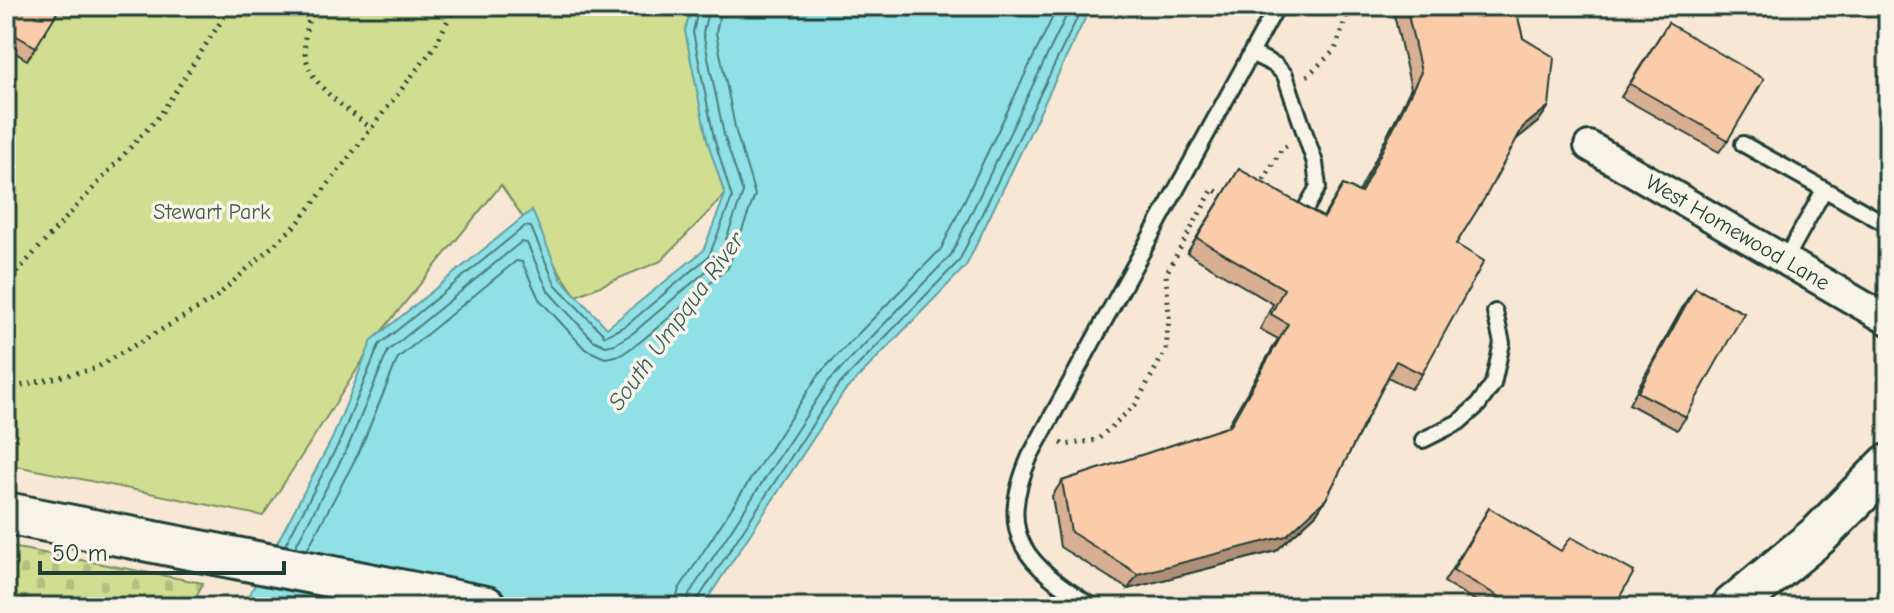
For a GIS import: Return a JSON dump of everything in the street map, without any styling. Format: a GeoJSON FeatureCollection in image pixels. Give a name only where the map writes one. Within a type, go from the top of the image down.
{"type":"FeatureCollection","features":[{"type":"Feature","properties":{"kind":"main road"},"geometry":{"type":"LineString","coordinates":[[1732,607],[1820,534],[1888,465]]}},
{"type":"Feature","properties":{"kind":"main road"},"geometry":{"type":"LineString","coordinates":[[6,513],[486,607]]}},
{"type":"Feature","properties":{"kind":"street","name":"West Homewood Lane"},"geometry":{"type":"LineString","coordinates":[[1589,146],[1888,320]]}},
{"type":"Feature","properties":{"kind":"lane"},"geometry":{"type":"LineString","coordinates":[[1093,607],[1044,572],[1025,553],[1017,533],[1014,507],[1021,476],[1277,6]]}},
{"type":"Feature","properties":{"kind":"lane"},"geometry":{"type":"LineString","coordinates":[[1251,53],[1275,65],[1285,75],[1315,163],[1318,187],[1307,206]]}},
{"type":"Feature","properties":{"kind":"lane"},"geometry":{"type":"LineString","coordinates":[[1743,144],[1888,225]]}},
{"type":"Feature","properties":{"kind":"lane"},"geometry":{"type":"LineString","coordinates":[[1785,260],[1824,190]]}},
{"type":"Feature","properties":{"kind":"lane"},"geometry":{"type":"LineString","coordinates":[[1423,440],[1459,422],[1478,405],[1493,384],[1502,343],[1495,312]]}},
{"type":"Feature","properties":{"kind":"path"},"geometry":{"type":"LineString","coordinates":[[6,284],[160,115],[231,6]]}},
{"type":"Feature","properties":{"kind":"path"},"geometry":{"type":"LineString","coordinates":[[314,6],[307,23],[303,54],[323,90],[372,129]]}},
{"type":"Feature","properties":{"kind":"path"},"geometry":{"type":"LineString","coordinates":[[6,389],[94,369],[214,299],[298,223],[435,46],[455,6]]}},
{"type":"Feature","properties":{"kind":"path"},"geometry":{"type":"LineString","coordinates":[[1288,84],[1311,75],[1335,50],[1350,6]]}},
{"type":"Feature","properties":{"kind":"path"},"geometry":{"type":"LineString","coordinates":[[1254,199],[1282,148],[1307,138]]}},
{"type":"Feature","properties":{"kind":"path"},"geometry":{"type":"LineString","coordinates":[[1041,436],[1066,445],[1097,440],[1135,405],[1166,350],[1169,317],[1166,274],[1213,189],[1222,195]]}},
{"type":"Feature","properties":{"kind":"path"},"geometry":{"type":"LineString","coordinates":[[6,436],[9,457],[6,470]]}},
{"type":"Feature","properties":{"kind":"green space","name":"Stewart Park"},"geometry":{"type":"Polygon","coordinates":[[[6,6],[693,6],[725,195],[661,261],[576,296],[501,185],[381,332],[263,516],[6,464],[6,6]]]}},
{"type":"Feature","properties":{"kind":"green space"},"geometry":{"type":"Polygon","coordinates":[[[6,546],[203,583],[191,607],[6,607],[6,546]]]}},
{"type":"Feature","properties":{"kind":"water","name":"South Umpqua River"},"geometry":{"type":"Polygon","coordinates":[[[692,6],[1091,6],[966,266],[844,392],[702,607],[243,607],[332,439],[372,340],[532,210],[561,279],[607,328],[703,251],[725,195],[707,140],[685,31],[692,6]]]}},
{"type":"Feature","properties":{"kind":"building"},"geometry":{"type":"Polygon","coordinates":[[[6,6],[61,6],[36,47],[6,30],[6,6]]]}},
{"type":"Feature","properties":{"kind":"building"},"geometry":{"type":"Polygon","coordinates":[[[1406,6],[1515,6],[1523,38],[1554,57],[1549,106],[1523,127],[1456,244],[1484,261],[1422,374],[1396,361],[1326,499],[1286,536],[1138,574],[1071,532],[1062,481],[1230,426],[1288,324],[1271,314],[1284,289],[1197,238],[1239,169],[1324,218],[1343,185],[1361,193],[1421,72],[1406,6]]]}},
{"type":"Feature","properties":{"kind":"building"},"geometry":{"type":"Polygon","coordinates":[[[1668,23],[1764,79],[1728,140],[1630,84],[1668,23]]]}},
{"type":"Feature","properties":{"kind":"building"},"geometry":{"type":"Polygon","coordinates":[[[1695,288],[1744,313],[1686,417],[1638,392],[1695,288]]]}},
{"type":"Feature","properties":{"kind":"building"},"geometry":{"type":"Polygon","coordinates":[[[1489,508],[1561,551],[1571,537],[1634,572],[1614,607],[1600,607],[1584,598],[1578,607],[1512,607],[1453,570],[1489,508]]]}}]}
